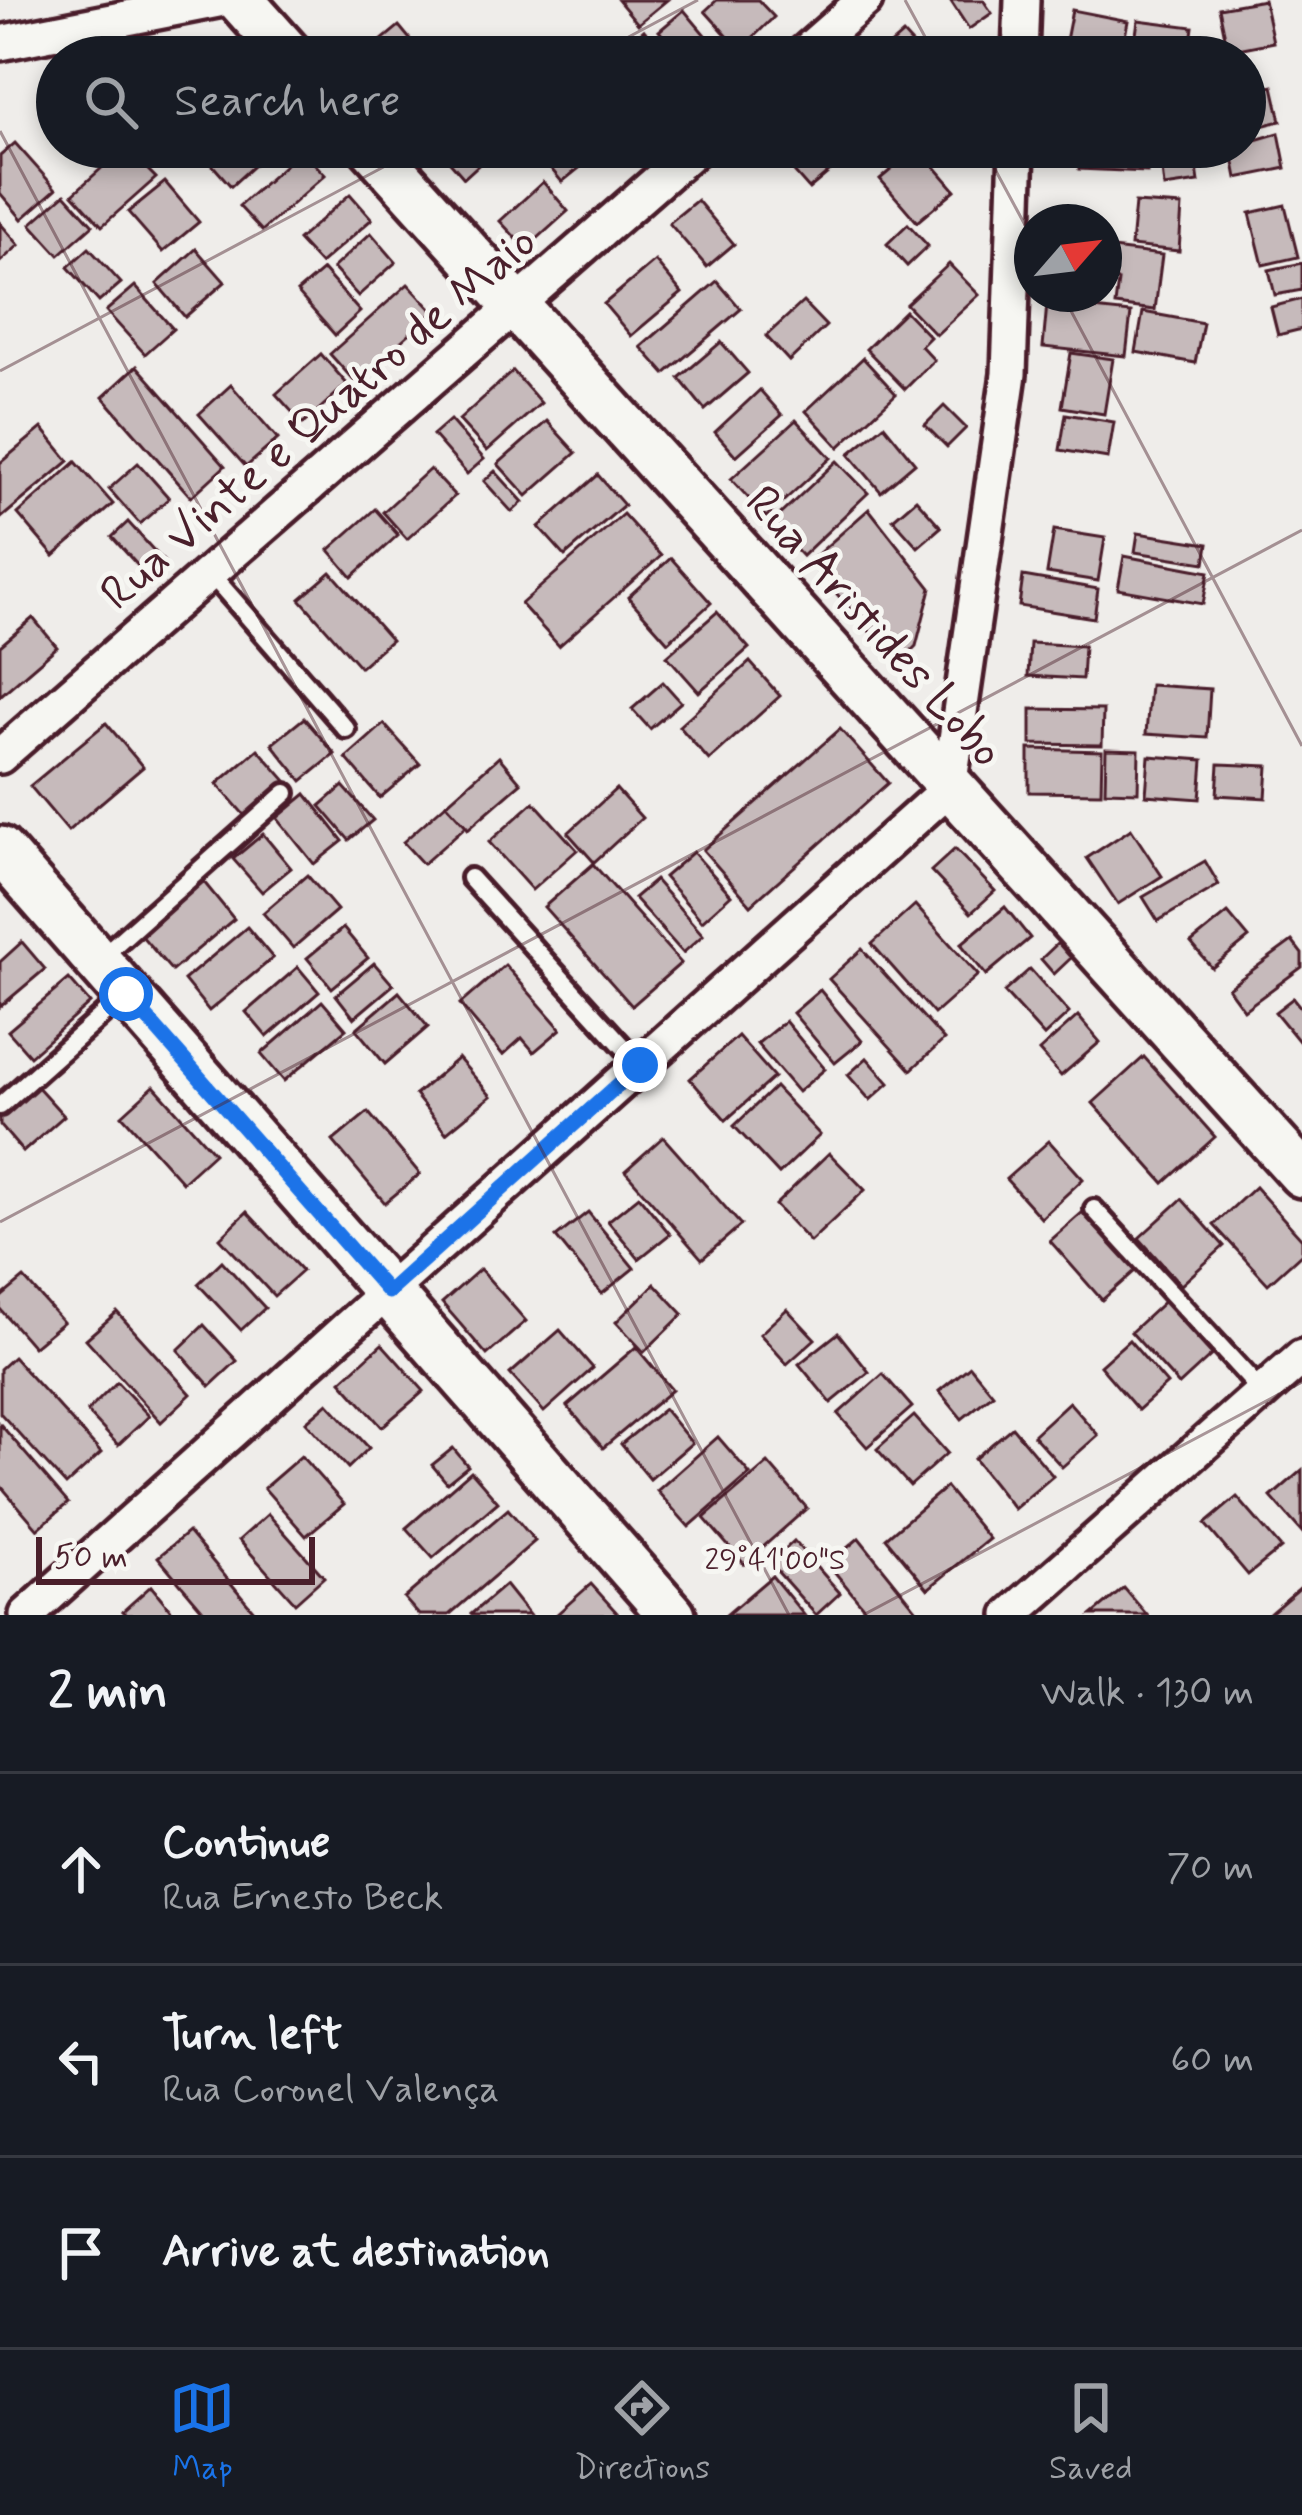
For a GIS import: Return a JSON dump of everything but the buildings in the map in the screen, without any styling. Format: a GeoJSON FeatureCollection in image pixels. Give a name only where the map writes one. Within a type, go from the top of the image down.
{"type":"FeatureCollection","features":[{"type":"Feature","properties":{"kind":"street"},"geometry":{"type":"LineString","coordinates":[[0,43],[218,0]]}},
{"type":"Feature","properties":{"kind":"street"},"geometry":{"type":"LineString","coordinates":[[240,0],[272,36]]}},
{"type":"Feature","properties":{"kind":"street"},"geometry":{"type":"LineString","coordinates":[[824,36],[865,0]]}},
{"type":"Feature","properties":{"kind":"street"},"geometry":{"type":"LineString","coordinates":[[1021,36],[1022,0]]}},
{"type":"Feature","properties":{"kind":"street","name":"Rua Aristides Lobo"},"geometry":{"type":"LineString","coordinates":[[391,168],[1302,1174]]}},
{"type":"Feature","properties":{"kind":"street","name":"Rua Vinte e Quatro de Maio"},"geometry":{"type":"LineString","coordinates":[[0,756],[673,168]]}},
{"type":"Feature","properties":{"kind":"street"},"geometry":{"type":"LineString","coordinates":[[27,1615],[949,788],[1009,374],[1016,168]]}},
{"type":"Feature","properties":{"kind":"street"},"geometry":{"type":"LineString","coordinates":[[0,850],[672,1615]]}},
{"type":"Feature","properties":{"kind":"street"},"geometry":{"type":"LineString","coordinates":[[1012,1615],[1302,1357]]}},
{"type":"Feature","properties":{"kind":"lane"},"geometry":{"type":"LineString","coordinates":[[210,573],[346,729]]}},
{"type":"Feature","properties":{"kind":"lane"},"geometry":{"type":"LineString","coordinates":[[0,1106],[112,977],[286,794]]}},
{"type":"Feature","properties":{"kind":"lane"},"geometry":{"type":"LineString","coordinates":[[470,878],[640,1065]]}},
{"type":"Feature","properties":{"kind":"lane"},"geometry":{"type":"LineString","coordinates":[[1094,1209],[1262,1392]]}},
{"type":"Feature","properties":{"kind":"route"},"geometry":{"type":"LineString","coordinates":[[126,994],[388,1292],[640,1065]]}}]}
